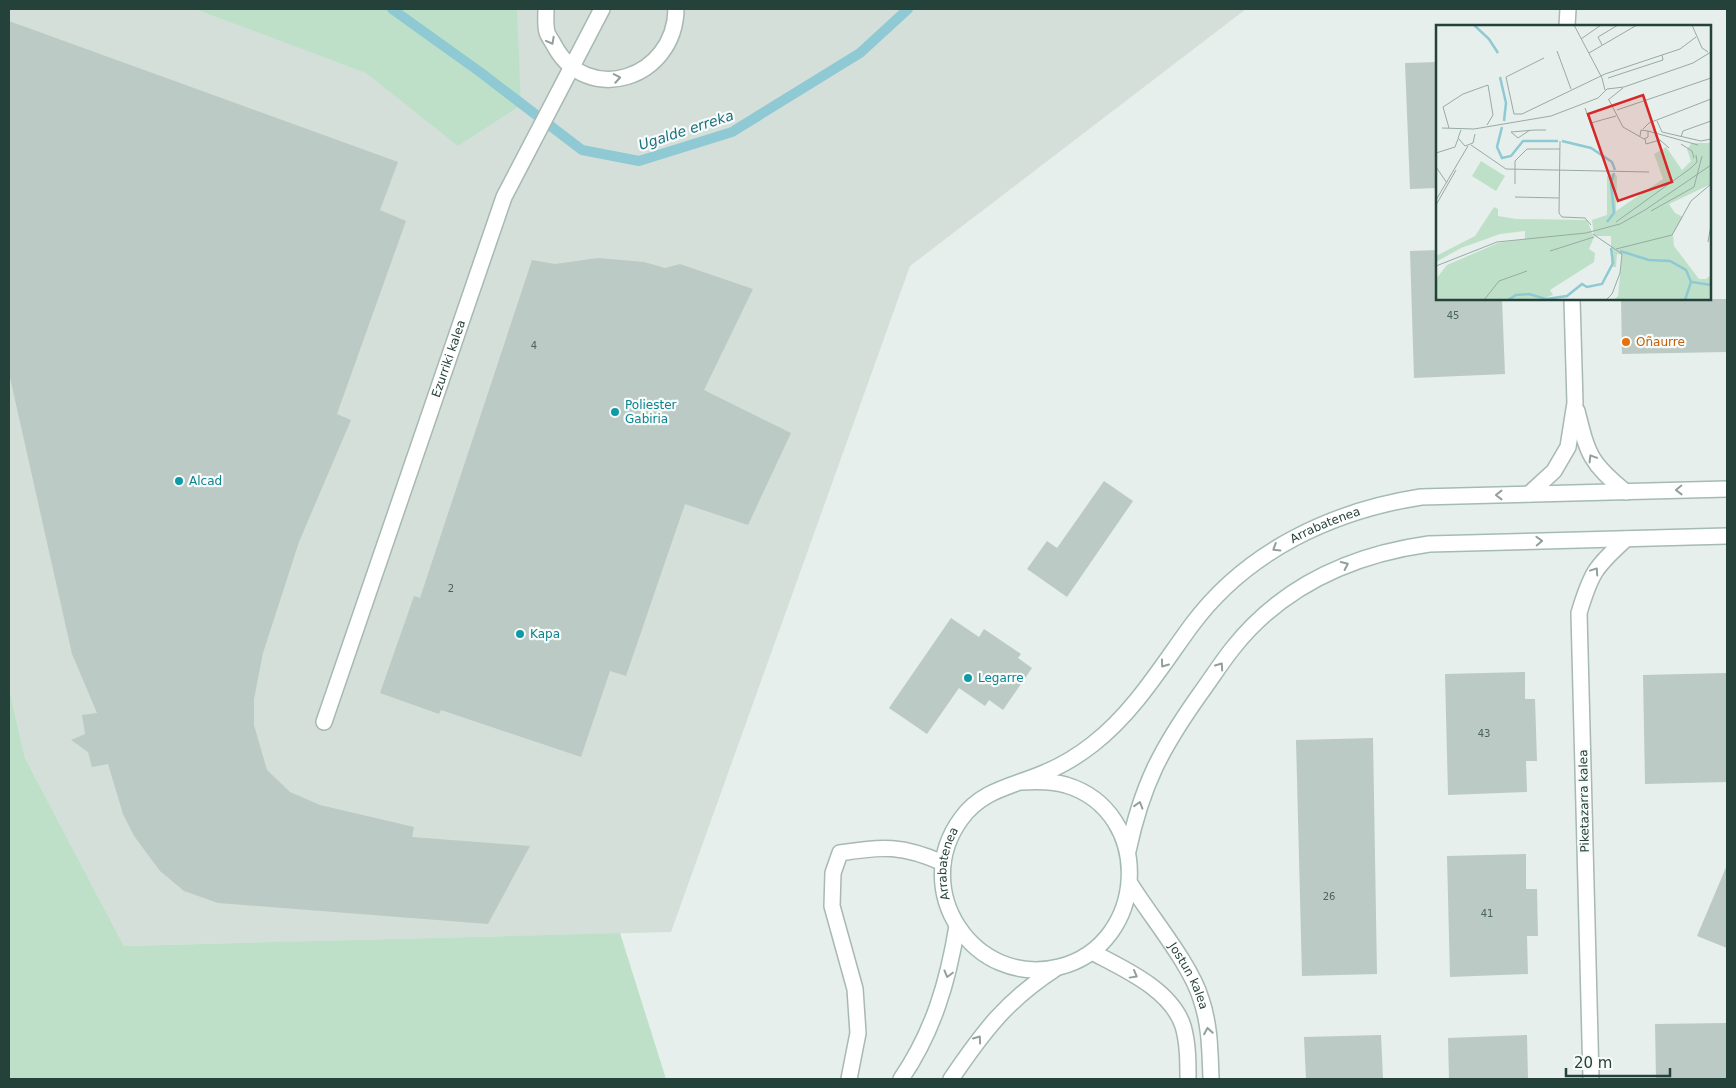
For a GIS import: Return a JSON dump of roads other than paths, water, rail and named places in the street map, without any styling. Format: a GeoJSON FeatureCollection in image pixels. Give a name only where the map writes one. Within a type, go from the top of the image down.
{"type":"FeatureCollection","features":[{"type":"Feature","properties":{"kind":"street"},"geometry":{"type":"LineString","coordinates":[[546,9],[546,32],[559,56],[571,67],[598,78],[616,79],[643,70],[662,54],[676,26],[676,9]]}},
{"type":"Feature","properties":{"kind":"street","name":"Ezurriki kalea"},"geometry":{"type":"LineString","coordinates":[[324,722],[504,197],[602,9]]}},
{"type":"Feature","properties":{"kind":"street"},"geometry":{"type":"LineString","coordinates":[[1568,9],[1568,25]]}},
{"type":"Feature","properties":{"kind":"street"},"geometry":{"type":"LineString","coordinates":[[1529,494],[1554,471],[1568,447],[1575,402],[1572,300]]}},
{"type":"Feature","properties":{"kind":"street"},"geometry":{"type":"LineString","coordinates":[[1575,402],[1586,447],[1600,471],[1626,492]]}},
{"type":"Feature","properties":{"kind":"street","name":"Arrabatenea"},"geometry":{"type":"LineString","coordinates":[[1023,782],[1046,781],[1069,786],[1090,797],[1107,812],[1120,831],[1128,853],[1130,885],[1124,911],[1111,933],[1092,952],[1076,961],[1058,967],[1029,970],[1001,963],[975,948],[957,926],[947,906],[943,884],[943,862],[949,839],[961,818],[972,806],[999,788],[1023,782],[1070,760],[1114,726],[1134,705],[1194,622],[1214,598],[1238,576],[1291,539],[1354,511],[1387,502],[1421,497],[1727,489]]}},
{"type":"Feature","properties":{"kind":"street","name":"Arrabatenea"},"geometry":{"type":"LineString","coordinates":[[1128,853],[1140,802],[1161,753],[1233,648],[1258,620],[1286,597],[1318,577],[1353,561],[1390,550],[1429,544],[1727,536]]}},
{"type":"Feature","properties":{"kind":"street","name":"Piketazarra kalea"},"geometry":{"type":"LineString","coordinates":[[1591,1079],[1579,613],[1589,580],[1601,562],[1626,539]]}},
{"type":"Feature","properties":{"kind":"street"},"geometry":{"type":"LineString","coordinates":[[849,1079],[858,1032],[855,990],[832,906],[833,873],[840,853],[896,848],[916,851],[943,862]]}},
{"type":"Feature","properties":{"kind":"street","name":"Jostun kalea"},"geometry":{"type":"LineString","coordinates":[[1130,885],[1188,971],[1201,998],[1209,1033],[1211,1079]]}},
{"type":"Feature","properties":{"kind":"street"},"geometry":{"type":"LineString","coordinates":[[901,1079],[928,1035],[941,1000],[951,963],[957,926]]}},
{"type":"Feature","properties":{"kind":"street","name":"Jostun kalea"},"geometry":{"type":"LineString","coordinates":[[1092,952],[1145,981],[1172,1006],[1183,1024],[1187,1048],[1188,1079]]}},
{"type":"Feature","properties":{"kind":"street"},"geometry":{"type":"LineString","coordinates":[[950,1079],[987,1027],[1008,1005],[1032,984],[1058,967]]}},
{"type":"Feature","properties":{"kind":"waterway","name":"Ugalde erreka"},"geometry":{"type":"LineString","coordinates":[[392,9],[480,72],[582,150],[639,161],[732,132],[860,53],[908,9]]}},
{"type":"Feature","properties":{"kind":"place","name":"Oñaurre"},"geometry":{"type":"Point","coordinates":[1626,342]}},
{"type":"Feature","properties":{"kind":"place","name":"Poliester Gabiria"},"geometry":{"type":"Point","coordinates":[615,412]}},
{"type":"Feature","properties":{"kind":"place","name":"Alcad"},"geometry":{"type":"Point","coordinates":[179,481]}},
{"type":"Feature","properties":{"kind":"place","name":"Kapa"},"geometry":{"type":"Point","coordinates":[520,634]}},
{"type":"Feature","properties":{"kind":"place","name":"Legarre"},"geometry":{"type":"Point","coordinates":[968,678]}}]}
